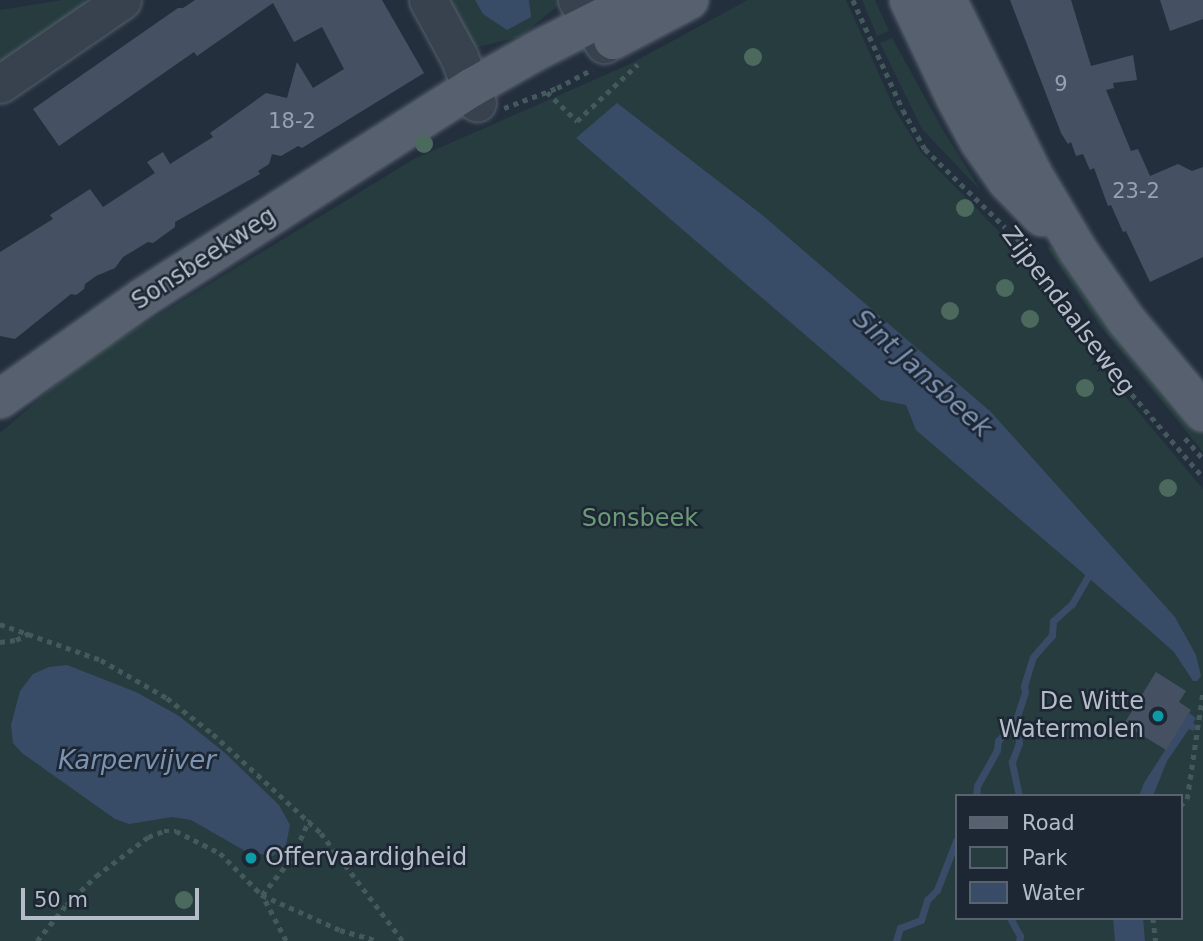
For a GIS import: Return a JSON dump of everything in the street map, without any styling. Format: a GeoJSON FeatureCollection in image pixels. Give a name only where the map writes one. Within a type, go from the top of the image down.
{"type":"FeatureCollection","features":[{"type":"Feature","properties":{"kind":"main road","name":"Sonsbeekweg"},"geometry":{"type":"LineString","coordinates":[[0,399],[144,297],[412,126],[480,101],[592,34],[637,0]]}},
{"type":"Feature","properties":{"kind":"main road","name":"Sonsbeekweg"},"geometry":{"type":"LineString","coordinates":[[592,34],[690,0]]}},
{"type":"Feature","properties":{"kind":"main road","name":"Zijpendaalseweg"},"geometry":{"type":"LineString","coordinates":[[909,0],[955,97],[997,168],[1079,253]]}},
{"type":"Feature","properties":{"kind":"main road","name":"Zijpendaalseweg"},"geometry":{"type":"LineString","coordinates":[[947,0],[1032,173],[1079,253],[1133,329],[1203,412]]}},
{"type":"Feature","properties":{"kind":"street"},"geometry":{"type":"LineString","coordinates":[[0,85],[122,0]]}},
{"type":"Feature","properties":{"kind":"street"},"geometry":{"type":"LineString","coordinates":[[428,0],[480,101]]}},
{"type":"Feature","properties":{"kind":"path","name":"Zijpendaalseweg"},"geometry":{"type":"LineString","coordinates":[[853,0],[903,110],[925,149],[1016,237],[1042,270],[1099,354],[1203,477]]}},
{"type":"Feature","properties":{"kind":"path"},"geometry":{"type":"LineString","coordinates":[[480,101],[548,92],[592,34]]}},
{"type":"Feature","properties":{"kind":"path"},"geometry":{"type":"LineString","coordinates":[[548,92],[577,121],[638,64],[643,55]]}},
{"type":"Feature","properties":{"kind":"path"},"geometry":{"type":"LineString","coordinates":[[0,624],[100,660],[167,698],[251,766],[309,820],[362,883],[403,941]]}},
{"type":"Feature","properties":{"kind":"path"},"geometry":{"type":"LineString","coordinates":[[0,642],[25,638],[29,633]]}},
{"type":"Feature","properties":{"kind":"path"},"geometry":{"type":"LineString","coordinates":[[1182,804],[1187,799],[1203,691]]}},
{"type":"Feature","properties":{"kind":"path"},"geometry":{"type":"LineString","coordinates":[[262,895],[292,858],[309,820]]}},
{"type":"Feature","properties":{"kind":"path"},"geometry":{"type":"LineString","coordinates":[[37,941],[66,905],[96,876],[148,837],[164,831],[187,834],[220,853],[262,895],[286,941]]}},
{"type":"Feature","properties":{"kind":"path"},"geometry":{"type":"LineString","coordinates":[[262,895],[340,930],[378,941]]}},
{"type":"Feature","properties":{"kind":"path"},"geometry":{"type":"LineString","coordinates":[[1153,920],[1156,941]]}},
{"type":"Feature","properties":{"kind":"green space"},"geometry":{"type":"Polygon","coordinates":[[[62,0],[83,0],[86,3],[0,63],[0,10],[62,0]]]}},
{"type":"Feature","properties":{"kind":"green space"},"geometry":{"type":"Polygon","coordinates":[[[443,0],[475,0],[483,14],[530,6],[529,0],[560,0],[561,3],[520,37],[473,48],[443,0]]]}},
{"type":"Feature","properties":{"kind":"green space","name":"Sonsbeek"},"geometry":{"type":"Polygon","coordinates":[[[748,0],[846,0],[894,108],[921,152],[1021,254],[1093,358],[1203,489],[1203,941],[0,941],[0,433],[82,362],[414,159],[630,64],[748,0]]]}},
{"type":"Feature","properties":{"kind":"green space"},"geometry":{"type":"Polygon","coordinates":[[[862,0],[875,0],[889,31],[877,36],[862,0]]]}},
{"type":"Feature","properties":{"kind":"green space"},"geometry":{"type":"Polygon","coordinates":[[[892,38],[943,130],[981,191],[922,129],[880,43],[892,38]]]}},
{"type":"Feature","properties":{"kind":"green space"},"geometry":{"type":"Polygon","coordinates":[[[1047,248],[1062,250],[1203,431],[1203,452],[1100,326],[1047,248]]]}},
{"type":"Feature","properties":{"kind":"water"},"geometry":{"type":"Polygon","coordinates":[[[475,0],[529,0],[531,17],[507,30],[483,14],[475,0]]]}},
{"type":"Feature","properties":{"kind":"water","name":"Sint Jansbeek"},"geometry":{"type":"Polygon","coordinates":[[[617,103],[761,214],[991,412],[1175,617],[1196,655],[1201,676],[1197,681],[1193,681],[1174,652],[916,430],[906,405],[881,400],[576,138],[617,103]]]}},
{"type":"Feature","properties":{"kind":"water","name":"Karpervijver"},"geometry":{"type":"Polygon","coordinates":[[[67,665],[136,692],[179,716],[225,753],[279,805],[290,825],[286,845],[273,856],[247,852],[191,820],[172,817],[129,824],[115,819],[22,753],[13,743],[11,725],[20,691],[33,674],[49,667],[67,665]]]}},
{"type":"Feature","properties":{"kind":"water"},"geometry":{"type":"Polygon","coordinates":[[[1189,713],[1196,718],[1193,723],[1197,726],[1193,731],[1189,729],[1167,761],[1154,794],[1140,794],[1189,713]]]}},
{"type":"Feature","properties":{"kind":"water"},"geometry":{"type":"Polygon","coordinates":[[[1113,920],[1143,920],[1145,941],[1115,941],[1113,920]]]}},
{"type":"Feature","properties":{"kind":"building"},"geometry":{"type":"Polygon","coordinates":[[[195,0],[382,0],[424,73],[302,148],[298,146],[281,156],[272,154],[269,164],[258,171],[260,174],[175,222],[175,227],[153,243],[148,242],[123,257],[115,268],[96,276],[85,284],[84,289],[76,295],[71,294],[15,339],[0,336],[0,252],[53,219],[50,215],[90,189],[103,207],[155,173],[147,162],[163,152],[170,164],[213,137],[210,133],[266,93],[287,98],[297,62],[313,88],[344,69],[322,27],[294,42],[273,3],[197,56],[194,52],[59,146],[33,109],[178,8],[183,8],[195,0]]]}},
{"type":"Feature","properties":{"kind":"building"},"geometry":{"type":"Polygon","coordinates":[[[1010,0],[1071,0],[1091,66],[1133,55],[1137,80],[1113,83],[1114,88],[1106,90],[1131,151],[1138,149],[1150,176],[1178,164],[1192,171],[1203,167],[1203,257],[1150,282],[1126,231],[1123,232],[1111,205],[1108,206],[1094,168],[1090,170],[1083,154],[1076,156],[1071,142],[1068,144],[1061,133],[1010,0]]]}},
{"type":"Feature","properties":{"kind":"building"},"geometry":{"type":"Polygon","coordinates":[[[1160,0],[1203,0],[1203,19],[1170,31],[1160,0]]]}},
{"type":"Feature","properties":{"kind":"building","name":"De Witte Watermolen"},"geometry":{"type":"Polygon","coordinates":[[[1156,672],[1186,691],[1179,702],[1191,710],[1166,750],[1124,724],[1156,672]]]}},
{"type":"Feature","properties":{"kind":"waterway"},"geometry":{"type":"LineString","coordinates":[[1019,794],[1012,762],[1019,743],[1016,720],[1033,657],[1052,635],[1053,621],[1072,604],[1091,571]]}},
{"type":"Feature","properties":{"kind":"waterway"},"geometry":{"type":"LineString","coordinates":[[976,794],[977,786],[997,750],[998,741],[1016,720]]}},
{"type":"Feature","properties":{"kind":"waterway"},"geometry":{"type":"LineString","coordinates":[[896,941],[900,928],[921,920],[927,900],[937,890],[954,846]]}},
{"type":"Feature","properties":{"kind":"waterway"},"geometry":{"type":"LineString","coordinates":[[1011,920],[1020,936],[1019,941]]}},
{"type":"Feature","properties":{"kind":"place","name":"De Witte Watermolen"},"geometry":{"type":"Point","coordinates":[1158,716]}},
{"type":"Feature","properties":{"kind":"place","name":"Offervaardigheid"},"geometry":{"type":"Point","coordinates":[251,858]}}]}
